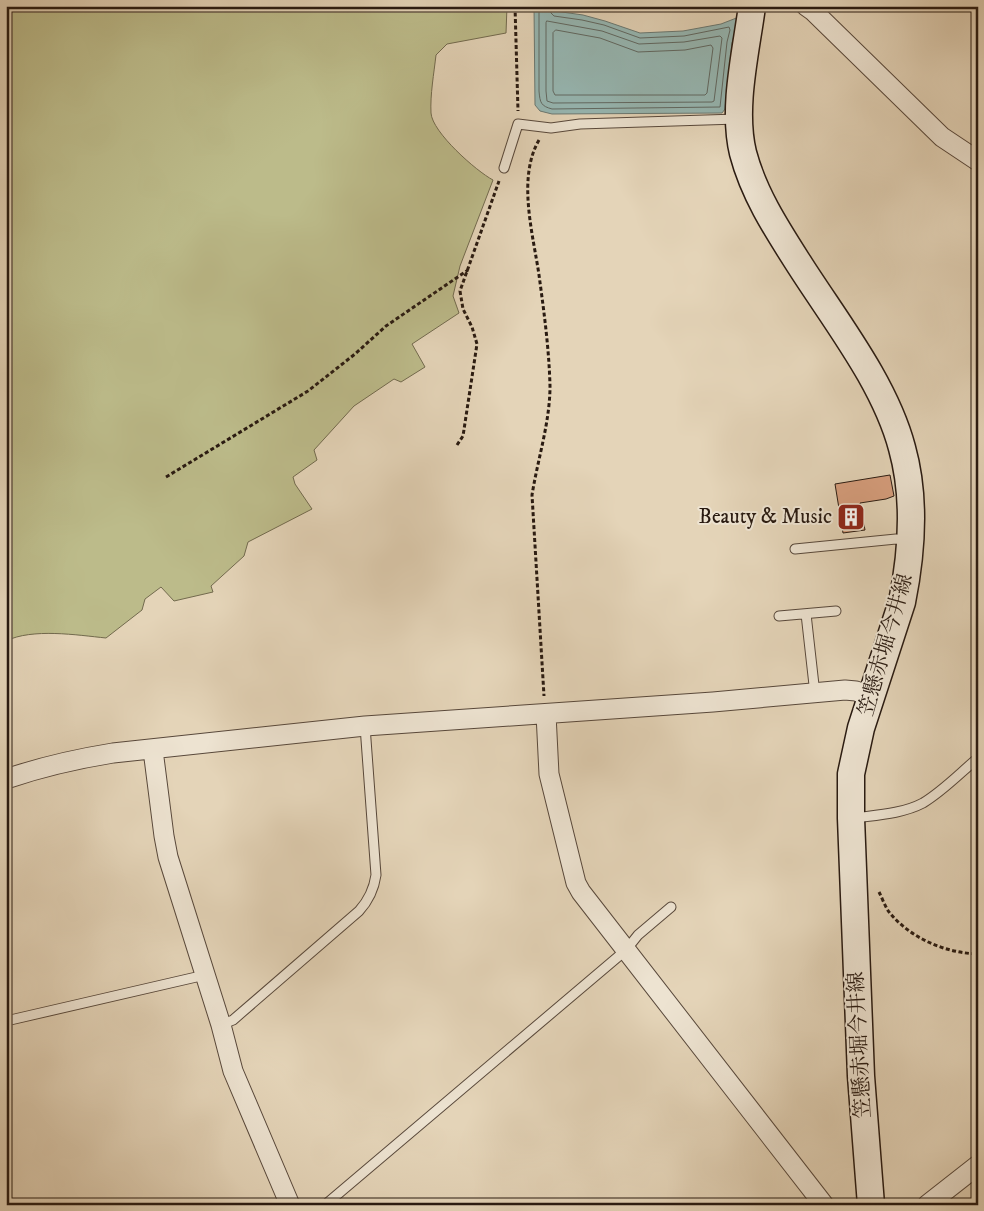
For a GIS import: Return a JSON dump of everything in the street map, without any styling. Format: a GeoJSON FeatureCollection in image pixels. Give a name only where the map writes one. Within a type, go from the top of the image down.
{"type":"FeatureCollection","features":[{"type":"Feature","properties":{"kind":"main road","name":"笠懸赤堀今井線"},"geometry":{"type":"LineString","coordinates":[[752,6],[742,81],[740,119],[743,151],[750,177],[778,232],[857,353],[887,408],[902,447],[906,463],[910,499],[910,562],[902,602],[861,728],[853,766],[851,818],[861,1076],[871,1205]]}},
{"type":"Feature","properties":{"kind":"street"},"geometry":{"type":"LineString","coordinates":[[806,6],[942,137],[978,161]]}},
{"type":"Feature","properties":{"kind":"street"},"geometry":{"type":"LineString","coordinates":[[6,779],[43,767],[113,753],[365,726],[815,694],[844,690],[856,691],[872,696]]}},
{"type":"Feature","properties":{"kind":"street"},"geometry":{"type":"LineString","coordinates":[[546,714],[549,774],[576,884],[824,1205]]}},
{"type":"Feature","properties":{"kind":"street"},"geometry":{"type":"LineString","coordinates":[[153,750],[168,858],[221,1025],[233,1072],[290,1205]]}},
{"type":"Feature","properties":{"kind":"street"},"geometry":{"type":"LineString","coordinates":[[927,1205],[978,1165]]}},
{"type":"Feature","properties":{"kind":"lane"},"geometry":{"type":"LineString","coordinates":[[504,168],[518,124],[551,128],[580,124],[740,119]]}},
{"type":"Feature","properties":{"kind":"lane"},"geometry":{"type":"LineString","coordinates":[[795,549],[896,539],[911,541]]}},
{"type":"Feature","properties":{"kind":"lane"},"geometry":{"type":"LineString","coordinates":[[779,616],[836,612]]}},
{"type":"Feature","properties":{"kind":"lane"},"geometry":{"type":"LineString","coordinates":[[806,614],[815,694]]}},
{"type":"Feature","properties":{"kind":"lane"},"geometry":{"type":"LineString","coordinates":[[221,1025],[233,1020],[359,911],[370,895],[376,875],[365,726]]}},
{"type":"Feature","properties":{"kind":"lane"},"geometry":{"type":"LineString","coordinates":[[851,818],[900,811],[922,803],[978,758]]}},
{"type":"Feature","properties":{"kind":"lane"},"geometry":{"type":"LineString","coordinates":[[325,1205],[626,950],[638,935],[671,907]]}},
{"type":"Feature","properties":{"kind":"lane"},"geometry":{"type":"LineString","coordinates":[[6,1021],[204,975]]}},
{"type":"Feature","properties":{"kind":"path"},"geometry":{"type":"LineString","coordinates":[[515,6],[518,124]]}},
{"type":"Feature","properties":{"kind":"path"},"geometry":{"type":"LineString","coordinates":[[546,714],[532,495],[549,411],[549,348],[528,198],[528,172],[538,141],[551,128]]}},
{"type":"Feature","properties":{"kind":"path"},"geometry":{"type":"LineString","coordinates":[[457,445],[463,436],[477,344],[472,327],[463,309],[460,291],[504,168]]}},
{"type":"Feature","properties":{"kind":"path"},"geometry":{"type":"LineString","coordinates":[[166,477],[308,391],[355,354],[386,326],[468,270]]}},
{"type":"Feature","properties":{"kind":"path"},"geometry":{"type":"LineString","coordinates":[[877,888],[889,911],[910,932],[950,950],[964,954],[978,954]]}},
{"type":"Feature","properties":{"kind":"shaded area"},"geometry":{"type":"Polygon","coordinates":[[[6,6],[507,6],[506,33],[447,44],[436,55],[431,99],[433,121],[456,150],[493,180],[460,266],[453,296],[459,313],[412,344],[425,367],[401,382],[394,379],[354,406],[314,450],[317,460],[293,477],[295,484],[312,509],[248,542],[244,556],[211,586],[213,592],[174,601],[161,587],[145,599],[142,610],[106,638],[68,634],[41,634],[17,637],[6,641],[6,6]]]}},
{"type":"Feature","properties":{"kind":"water"},"geometry":{"type":"Polygon","coordinates":[[[534,6],[552,6],[555,11],[583,15],[640,33],[683,31],[721,24],[739,17],[732,43],[725,109],[722,113],[552,114],[540,111],[535,105],[534,6]]]}},
{"type":"Feature","properties":{"kind":"building","name":"Beauty & Music"},"geometry":{"type":"Polygon","coordinates":[[[890,475],[894,496],[860,503],[865,530],[843,533],[835,484],[890,475]]]}},
{"type":"Feature","properties":{"kind":"place","name":"Beauty & Music"},"geometry":{"type":"Point","coordinates":[851,517]}}]}
